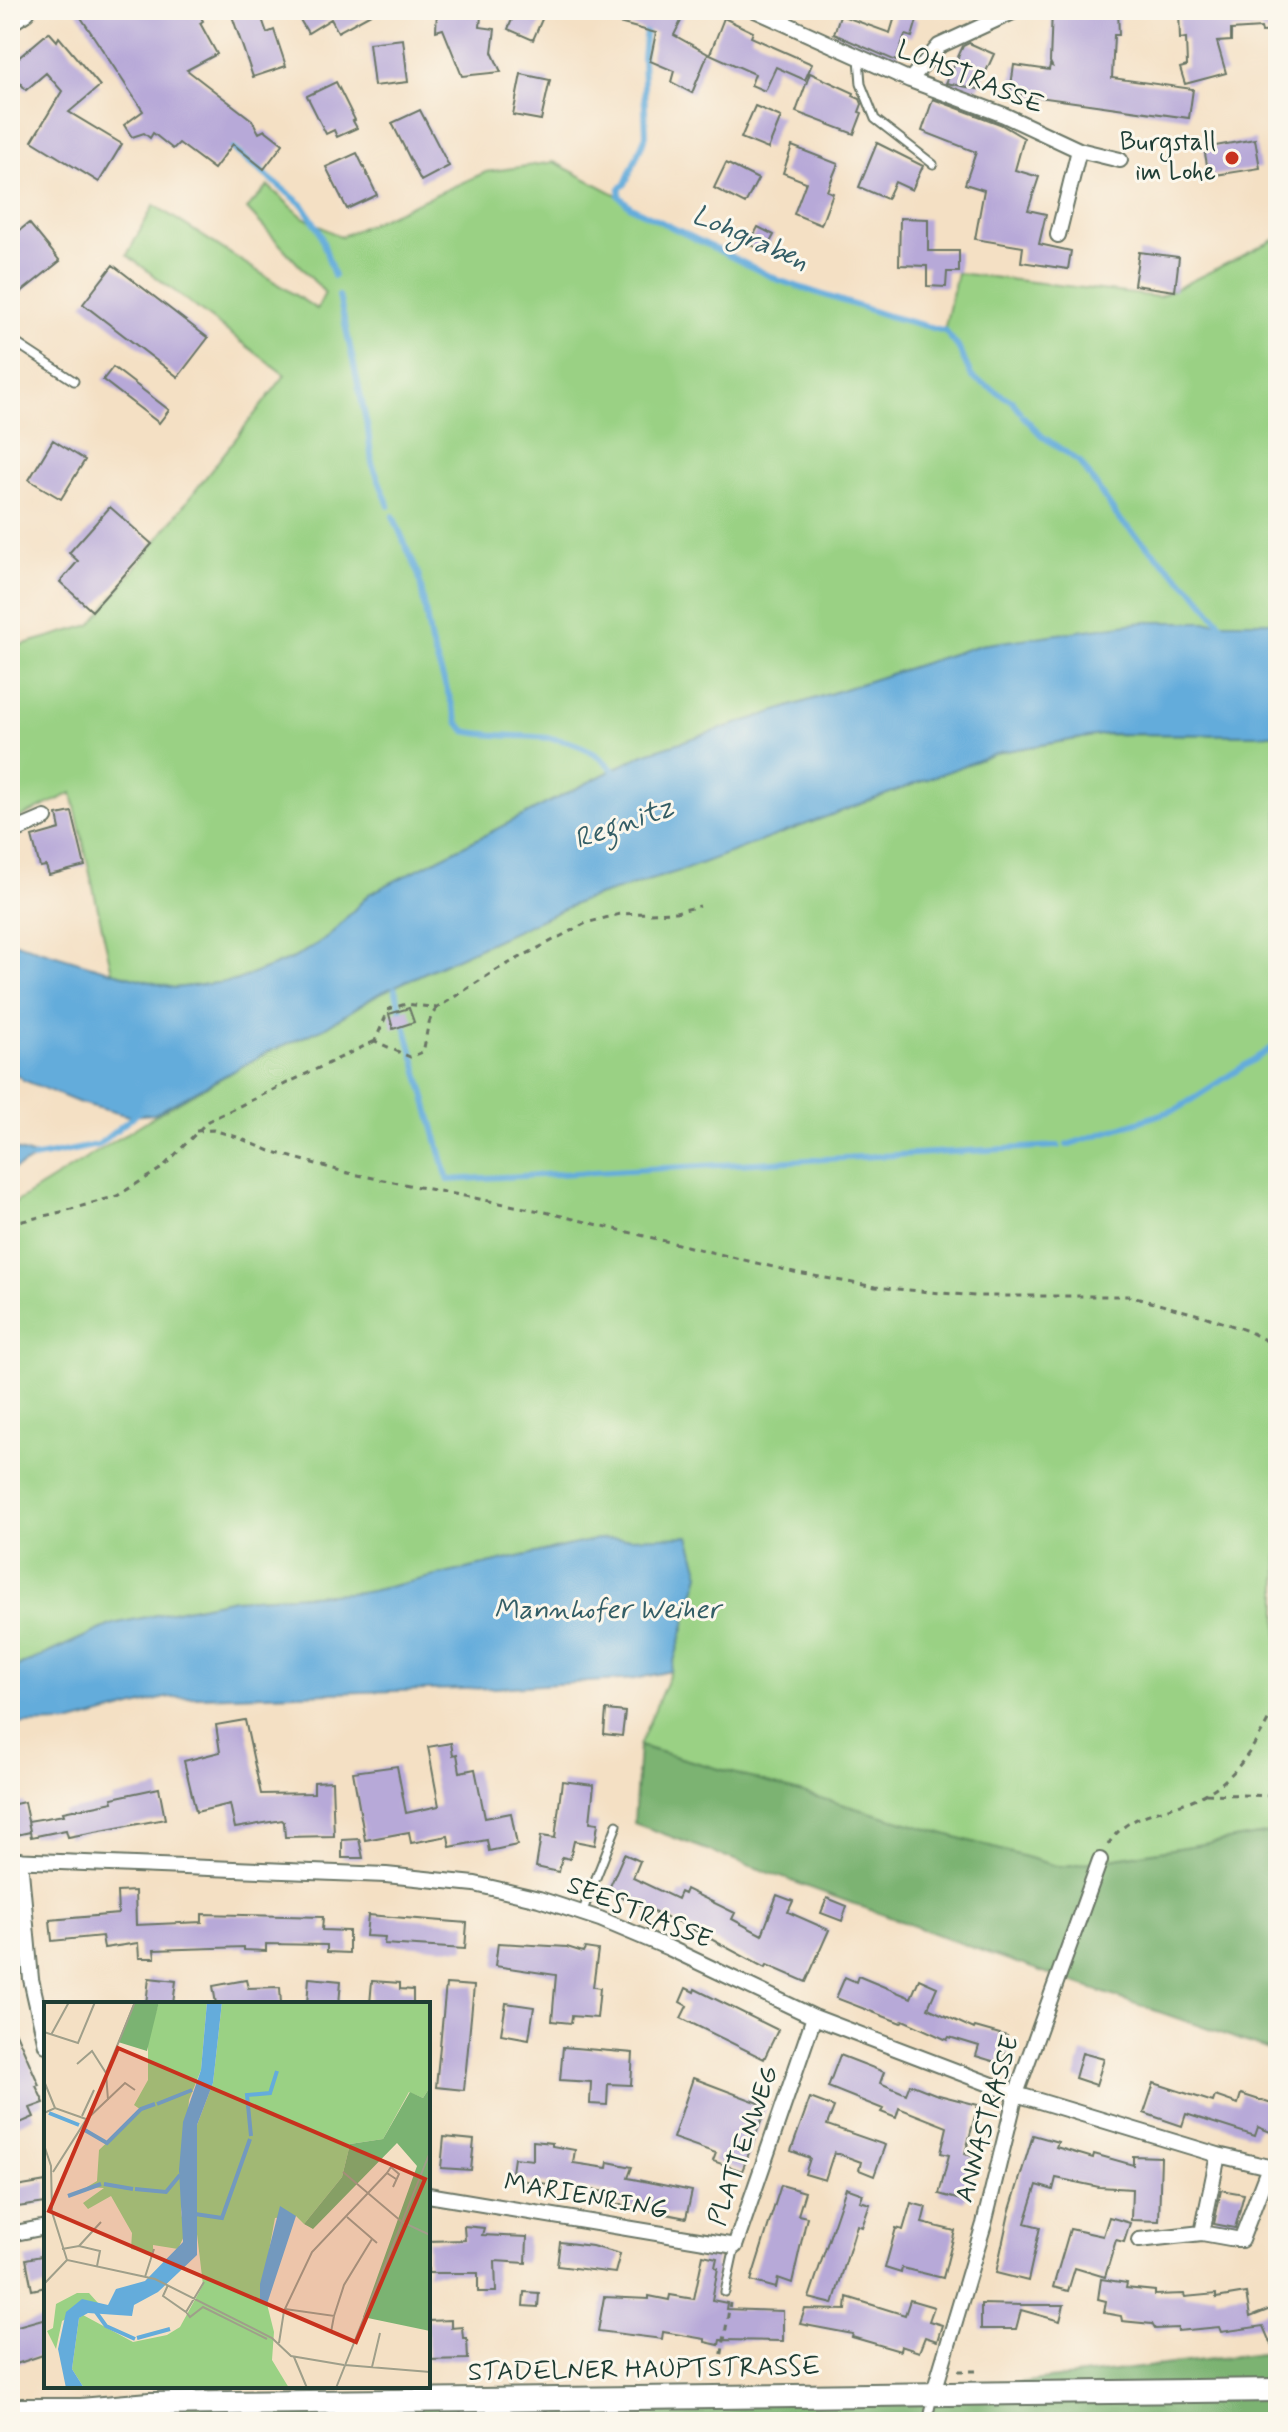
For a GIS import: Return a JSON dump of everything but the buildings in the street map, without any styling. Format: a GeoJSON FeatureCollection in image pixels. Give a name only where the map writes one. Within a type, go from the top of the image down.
{"type":"FeatureCollection","features":[{"type":"Feature","properties":{"kind":"main road"},"geometry":{"type":"LineString","coordinates":[[10,19],[24,10]]}},
{"type":"Feature","properties":{"kind":"main road","name":"STADELNER HAUPTSTRASSE"},"geometry":{"type":"LineString","coordinates":[[10,2410],[81,2410],[150,2404],[996,2396],[1278,2390]]}},
{"type":"Feature","properties":{"kind":"street","name":"LOHSTRASSE"},"geometry":{"type":"LineString","coordinates":[[755,10],[859,58],[1004,115],[1079,150],[1120,160]]}},
{"type":"Feature","properties":{"kind":"street"},"geometry":{"type":"LineString","coordinates":[[910,80],[939,46],[1017,10]]}},
{"type":"Feature","properties":{"kind":"street"},"geometry":{"type":"LineString","coordinates":[[1058,235],[1079,150]]}},
{"type":"Feature","properties":{"kind":"street"},"geometry":{"type":"LineString","coordinates":[[10,833],[45,818]]}},
{"type":"Feature","properties":{"kind":"street"},"geometry":{"type":"LineString","coordinates":[[15,1860],[31,1979],[44,2036]]}},
{"type":"Feature","properties":{"kind":"street","name":"SEESTRASSE"},"geometry":{"type":"LineString","coordinates":[[15,1860],[386,1875],[475,1884],[539,1899],[669,1948],[814,2017],[1016,2094],[1274,2169],[1241,2240],[1202,2233],[1139,2240]]}},
{"type":"Feature","properties":{"kind":"street","name":"ANNASTRASSE"},"geometry":{"type":"LineString","coordinates":[[933,2395],[984,2224],[1016,2094],[1100,1860]]}},
{"type":"Feature","properties":{"kind":"street","name":"PLATTENWEG"},"geometry":{"type":"LineString","coordinates":[[735,2246],[814,2017]]}},
{"type":"Feature","properties":{"kind":"street"},"geometry":{"type":"LineString","coordinates":[[1202,2233],[1218,2155]]}},
{"type":"Feature","properties":{"kind":"street","name":"MARIENRING"},"geometry":{"type":"LineString","coordinates":[[430,2195],[735,2246]]}},
{"type":"Feature","properties":{"kind":"street"},"geometry":{"type":"LineString","coordinates":[[10,2234],[44,2227]]}},
{"type":"Feature","properties":{"kind":"lane"},"geometry":{"type":"LineString","coordinates":[[859,58],[861,84],[875,119],[933,164]]}},
{"type":"Feature","properties":{"kind":"lane"},"geometry":{"type":"LineString","coordinates":[[10,339],[74,381]]}},
{"type":"Feature","properties":{"kind":"lane"},"geometry":{"type":"LineString","coordinates":[[582,1913],[617,1825]]}},
{"type":"Feature","properties":{"kind":"lane","name":"PLATTENWEG"},"geometry":{"type":"LineString","coordinates":[[725,2292],[735,2246]]}},
{"type":"Feature","properties":{"kind":"lane"},"geometry":{"type":"LineString","coordinates":[[927,2422],[933,2395]]}},
{"type":"Feature","properties":{"kind":"path"},"geometry":{"type":"LineString","coordinates":[[375,1041],[410,1057],[423,1052],[426,1030],[437,1008],[498,969],[586,923],[620,914],[676,912],[700,906]]}},
{"type":"Feature","properties":{"kind":"path"},"geometry":{"type":"LineString","coordinates":[[10,1224],[117,1196],[162,1168],[208,1121],[375,1041],[389,1009],[406,1004],[437,1008]]}},
{"type":"Feature","properties":{"kind":"path"},"geometry":{"type":"LineString","coordinates":[[196,1131],[213,1130],[270,1151],[348,1173],[545,1212],[798,1273],[875,1287],[975,1296],[1128,1296],[1207,1317],[1248,1331],[1278,1347]]}},
{"type":"Feature","properties":{"kind":"path"},"geometry":{"type":"LineString","coordinates":[[1100,1860],[1115,1831],[1146,1815],[1206,1794],[1238,1768],[1278,1702]]}},
{"type":"Feature","properties":{"kind":"path"},"geometry":{"type":"LineString","coordinates":[[1206,1794],[1278,1796]]}},
{"type":"Feature","properties":{"kind":"path"},"geometry":{"type":"LineString","coordinates":[[718,2378],[731,2299],[725,2292]]}},
{"type":"Feature","properties":{"kind":"green space"},"geometry":{"type":"Polygon","coordinates":[[[554,162],[619,196],[631,207],[778,280],[944,331],[957,273],[1159,297],[1278,238],[1278,622],[1220,623],[980,645],[644,754],[369,894],[328,937],[294,958],[235,981],[174,988],[112,972],[72,793],[10,822],[10,648],[91,625],[285,375],[127,255],[154,205],[317,309],[325,293],[247,209],[268,186],[303,217],[340,237],[486,172],[554,162]]]}},
{"type":"Feature","properties":{"kind":"green space"},"geometry":{"type":"Polygon","coordinates":[[[1106,734],[1278,735],[1278,1832],[1060,1867],[639,1746],[671,1671],[700,1574],[598,1539],[366,1592],[234,1599],[113,1624],[10,1670],[10,1206],[161,1112],[268,1052],[324,1028],[378,994],[581,901],[686,869],[1000,752],[1106,734]]]}},
{"type":"Feature","properties":{"kind":"green space"},"geometry":{"type":"Polygon","coordinates":[[[639,1746],[1060,1867],[1278,1832],[1278,2053],[971,1947],[634,1823],[639,1746]]]}},
{"type":"Feature","properties":{"kind":"green space"},"geometry":{"type":"Polygon","coordinates":[[[1278,2351],[1278,2422],[185,2422],[184,2405],[927,2394],[1278,2351]]]}},
{"type":"Feature","properties":{"kind":"water","name":"Regnitz"},"geometry":{"type":"Polygon","coordinates":[[[1143,622],[1278,622],[1278,735],[1106,734],[1000,752],[686,869],[581,901],[378,994],[324,1028],[268,1052],[154,1114],[129,1116],[80,1103],[23,1080],[10,1069],[10,941],[174,988],[235,981],[294,958],[328,937],[369,894],[644,754],[980,645],[1143,622]]]}},
{"type":"Feature","properties":{"kind":"water"},"geometry":{"type":"Polygon","coordinates":[[[10,1148],[38,1157],[10,1171],[10,1148]]]}},
{"type":"Feature","properties":{"kind":"water","name":"Mannhofer Weiher"},"geometry":{"type":"Polygon","coordinates":[[[689,1536],[700,1574],[671,1671],[635,1679],[494,1688],[165,1698],[72,1723],[10,1724],[10,1670],[113,1624],[234,1599],[366,1592],[598,1539],[689,1536]]]}},
{"type":"Feature","properties":{"kind":"waterway","name":"Lohgraben"},"geometry":{"type":"LineString","coordinates":[[648,10],[643,57],[646,135],[619,196],[631,207],[778,280],[945,331],[958,347],[972,377],[1012,401],[1020,411]]}},
{"type":"Feature","properties":{"kind":"waterway"},"geometry":{"type":"LineString","coordinates":[[224,142],[303,205],[319,230],[334,276]]}},
{"type":"Feature","properties":{"kind":"waterway"},"geometry":{"type":"LineString","coordinates":[[339,296],[368,430],[372,463],[389,506]]}},
{"type":"Feature","properties":{"kind":"waterway","name":"Lohgraben"},"geometry":{"type":"LineString","coordinates":[[1023,416],[1042,436],[1080,462],[1119,519],[1200,597],[1225,630]]}},
{"type":"Feature","properties":{"kind":"waterway"},"geometry":{"type":"LineString","coordinates":[[393,516],[419,576],[431,643],[458,722],[465,731],[566,741],[584,747],[601,758],[616,774]]}},
{"type":"Feature","properties":{"kind":"waterway"},"geometry":{"type":"LineString","coordinates":[[395,989],[448,1180],[1058,1146]]}},
{"type":"Feature","properties":{"kind":"waterway"},"geometry":{"type":"LineString","coordinates":[[1067,1145],[1177,1109],[1278,1044]]}},
{"type":"Feature","properties":{"kind":"waterway"},"geometry":{"type":"LineString","coordinates":[[33,1158],[98,1145],[140,1111]]}},
{"type":"Feature","properties":{"kind":"place","name":"Burgstall im Lohe"},"geometry":{"type":"Point","coordinates":[1232,158]}}]}
